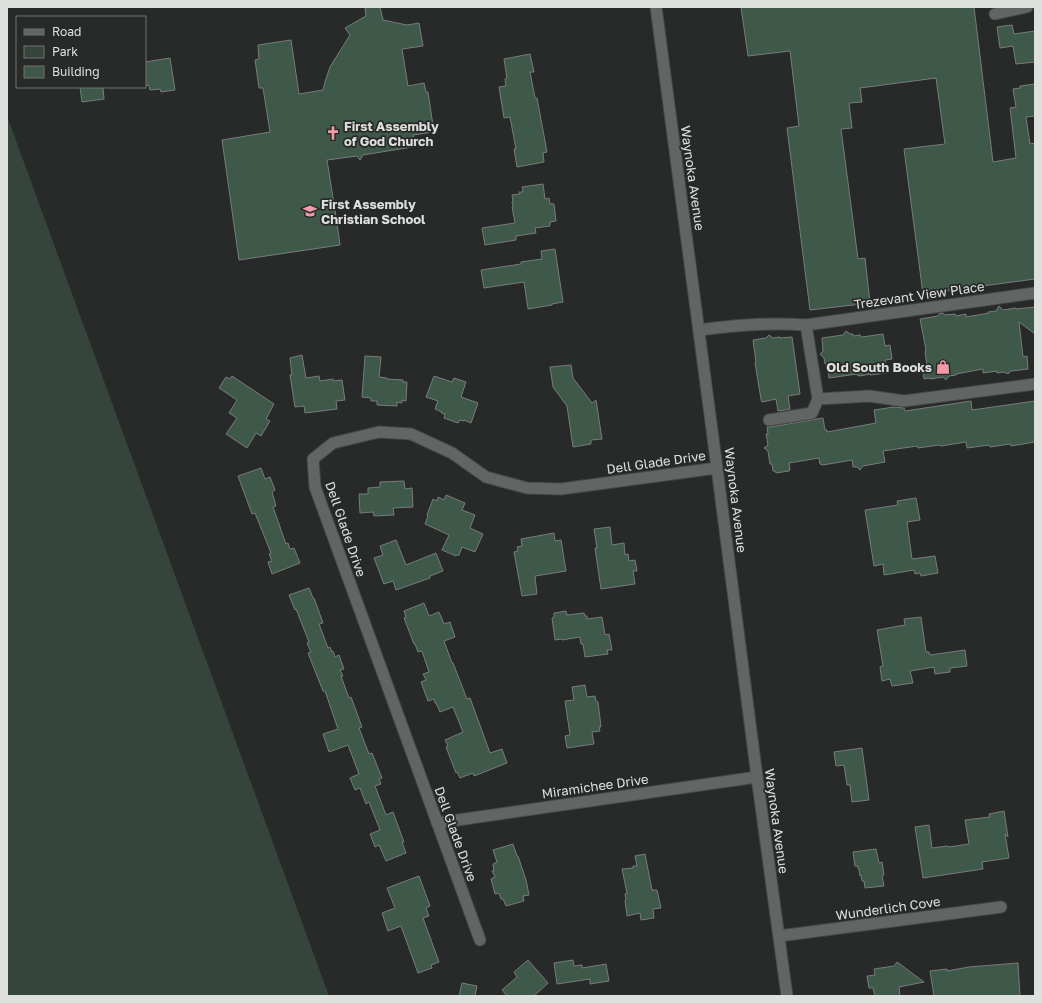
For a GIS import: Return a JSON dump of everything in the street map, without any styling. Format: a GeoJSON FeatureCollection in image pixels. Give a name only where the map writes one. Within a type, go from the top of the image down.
{"type":"FeatureCollection","features":[{"type":"Feature","properties":{"kind":"street","name":"Waynoka Avenue"},"geometry":{"type":"LineString","coordinates":[[656,7],[787,996]]}},
{"type":"Feature","properties":{"kind":"street"},"geometry":{"type":"LineString","coordinates":[[995,14],[1027,7]]}},
{"type":"Feature","properties":{"kind":"street","name":"Trezevant View Place"},"geometry":{"type":"LineString","coordinates":[[699,330],[746,324],[788,323],[806,325],[1035,293]]}},
{"type":"Feature","properties":{"kind":"street"},"geometry":{"type":"LineString","coordinates":[[769,420],[812,413],[818,398],[806,325]]}},
{"type":"Feature","properties":{"kind":"street"},"geometry":{"type":"LineString","coordinates":[[818,398],[870,396],[904,401],[1035,384]]}},
{"type":"Feature","properties":{"kind":"street","name":"Dell Glade Drive"},"geometry":{"type":"LineString","coordinates":[[480,940],[315,487],[313,459],[333,444],[379,432],[411,434],[452,453],[486,477],[527,488],[561,489],[717,468]]}},
{"type":"Feature","properties":{"kind":"street","name":"Miramichee Drive"},"geometry":{"type":"LineString","coordinates":[[437,823],[757,777]]}},
{"type":"Feature","properties":{"kind":"street","name":"Wunderlich Cove"},"geometry":{"type":"LineString","coordinates":[[779,936],[1001,907]]}},
{"type":"Feature","properties":{"kind":"green space"},"geometry":{"type":"Polygon","coordinates":[[[7,116],[329,996],[7,996],[7,116]]]}},
{"type":"Feature","properties":{"kind":"building"},"geometry":{"type":"Polygon","coordinates":[[[380,7],[383,20],[407,25],[419,23],[423,46],[402,49],[408,86],[424,83],[426,92],[428,92],[434,132],[413,135],[415,146],[412,147],[363,155],[360,160],[357,156],[327,160],[340,245],[239,260],[222,140],[270,132],[263,88],[259,88],[255,60],[259,59],[258,45],[291,40],[299,94],[323,90],[330,67],[350,35],[345,28],[366,16],[365,8],[380,7]]]}},
{"type":"Feature","properties":{"kind":"building"},"geometry":{"type":"Polygon","coordinates":[[[741,7],[974,7],[993,162],[1016,158],[1010,108],[1016,107],[1013,89],[1020,88],[1020,86],[1035,84],[1035,116],[1026,117],[1030,144],[1035,143],[1035,279],[923,294],[904,149],[945,144],[936,78],[860,88],[862,102],[849,103],[852,128],[841,129],[858,259],[865,258],[870,303],[810,310],[787,128],[799,126],[790,51],[748,56],[741,7]]]}},
{"type":"Feature","properties":{"kind":"building"},"geometry":{"type":"Polygon","coordinates":[[[1012,25],[1014,34],[1035,31],[1035,62],[1016,64],[1013,46],[1000,48],[997,27],[1012,25]]]}},
{"type":"Feature","properties":{"kind":"building"},"geometry":{"type":"Polygon","coordinates":[[[530,54],[534,72],[530,72],[535,98],[537,98],[547,152],[543,153],[544,162],[517,167],[514,149],[516,149],[510,117],[504,118],[499,87],[506,86],[505,79],[507,78],[504,59],[530,54]]]}},
{"type":"Feature","properties":{"kind":"building"},"geometry":{"type":"Polygon","coordinates":[[[170,58],[175,90],[161,92],[160,89],[150,90],[149,85],[146,86],[146,62],[170,58]]]}},
{"type":"Feature","properties":{"kind":"building"},"geometry":{"type":"Polygon","coordinates":[[[80,88],[103,88],[104,99],[82,102],[80,88]]]}},
{"type":"Feature","properties":{"kind":"building"},"geometry":{"type":"Polygon","coordinates":[[[543,184],[545,199],[549,198],[550,204],[554,204],[556,221],[550,222],[550,226],[535,228],[536,233],[516,236],[516,240],[485,245],[482,228],[515,223],[512,207],[512,195],[523,192],[522,187],[543,184]]]}},
{"type":"Feature","properties":{"kind":"building"},"geometry":{"type":"Polygon","coordinates":[[[555,249],[563,302],[528,309],[524,282],[484,288],[481,270],[542,259],[541,251],[555,249]]]}},
{"type":"Feature","properties":{"kind":"building"},"geometry":{"type":"Polygon","coordinates":[[[999,306],[1003,310],[1035,307],[1035,334],[1019,322],[1023,357],[1027,356],[1028,369],[1011,371],[1008,374],[1004,372],[997,373],[997,371],[983,373],[983,369],[949,376],[946,380],[943,377],[924,379],[922,366],[927,365],[926,350],[920,319],[938,316],[940,313],[945,315],[955,314],[956,316],[966,314],[966,317],[996,311],[999,306]]]}},
{"type":"Feature","properties":{"kind":"building"},"geometry":{"type":"Polygon","coordinates":[[[846,331],[853,334],[853,336],[860,335],[862,337],[883,334],[885,346],[890,345],[892,359],[885,360],[887,373],[860,376],[857,374],[829,378],[827,364],[825,364],[824,358],[820,354],[823,351],[822,338],[843,335],[846,331]]]}},
{"type":"Feature","properties":{"kind":"building"},"geometry":{"type":"Polygon","coordinates":[[[769,335],[773,338],[792,337],[800,394],[788,396],[790,409],[778,411],[776,399],[762,402],[761,399],[753,340],[766,338],[769,335]]]}},
{"type":"Feature","properties":{"kind":"building"},"geometry":{"type":"Polygon","coordinates":[[[302,355],[306,378],[319,376],[320,381],[333,379],[333,381],[342,380],[345,400],[336,401],[337,409],[305,413],[304,406],[295,407],[290,375],[292,375],[290,358],[302,355]]]}},
{"type":"Feature","properties":{"kind":"building"},"geometry":{"type":"Polygon","coordinates":[[[365,356],[381,357],[379,377],[403,380],[403,382],[407,382],[406,401],[402,400],[402,403],[397,402],[397,406],[377,405],[377,401],[371,401],[371,398],[362,397],[365,356]]]}},
{"type":"Feature","properties":{"kind":"building"},"geometry":{"type":"Polygon","coordinates":[[[571,365],[573,378],[592,403],[596,400],[602,439],[591,440],[591,444],[573,447],[567,406],[553,387],[550,367],[571,365]]]}},
{"type":"Feature","properties":{"kind":"building"},"geometry":{"type":"Polygon","coordinates":[[[232,376],[274,404],[266,419],[270,421],[261,436],[256,433],[247,448],[226,434],[237,418],[229,413],[237,400],[219,388],[226,377],[230,379],[232,376]]]}},
{"type":"Feature","properties":{"kind":"building"},"geometry":{"type":"Polygon","coordinates":[[[434,376],[452,382],[454,378],[466,382],[461,397],[478,403],[471,423],[460,420],[458,423],[444,418],[445,414],[435,409],[438,401],[426,397],[434,376]]]}},
{"type":"Feature","properties":{"kind":"building"},"geometry":{"type":"Polygon","coordinates":[[[971,401],[972,410],[1035,401],[1035,442],[1011,446],[1010,444],[967,448],[966,442],[918,448],[917,446],[883,451],[885,462],[863,466],[860,470],[857,467],[853,467],[852,460],[823,465],[820,464],[819,458],[789,463],[789,471],[776,473],[773,471],[772,464],[770,464],[768,451],[764,448],[768,445],[766,434],[768,434],[767,427],[823,418],[825,430],[827,430],[827,432],[876,423],[874,410],[894,407],[904,408],[905,411],[971,401]]]}},
{"type":"Feature","properties":{"kind":"building"},"geometry":{"type":"Polygon","coordinates":[[[261,468],[265,479],[270,477],[275,490],[272,492],[276,506],[273,507],[286,544],[288,543],[290,549],[294,548],[300,563],[272,574],[268,562],[272,561],[269,554],[271,553],[255,513],[252,514],[238,476],[261,468]]]}},
{"type":"Feature","properties":{"kind":"building"},"geometry":{"type":"Polygon","coordinates":[[[404,481],[405,489],[412,488],[413,507],[393,508],[394,515],[374,516],[373,512],[360,513],[359,494],[368,494],[368,488],[380,487],[380,482],[404,481]]]}},
{"type":"Feature","properties":{"kind":"building"},"geometry":{"type":"Polygon","coordinates":[[[446,495],[465,503],[462,510],[475,515],[470,528],[483,534],[475,552],[462,547],[459,555],[456,556],[442,550],[449,535],[425,524],[433,499],[437,501],[438,497],[444,500],[446,495]]]}},
{"type":"Feature","properties":{"kind":"building"},"geometry":{"type":"Polygon","coordinates":[[[916,498],[920,520],[907,522],[912,559],[935,556],[938,573],[921,576],[920,573],[915,574],[914,570],[884,575],[883,564],[874,566],[865,510],[898,505],[897,501],[916,498]]]}},
{"type":"Feature","properties":{"kind":"building"},"geometry":{"type":"Polygon","coordinates":[[[610,527],[612,545],[624,543],[625,555],[628,554],[629,561],[635,560],[637,571],[633,571],[635,584],[601,589],[595,548],[597,548],[594,529],[610,527]]]}},
{"type":"Feature","properties":{"kind":"building"},"geometry":{"type":"Polygon","coordinates":[[[554,533],[555,541],[561,540],[566,571],[535,576],[537,594],[522,596],[514,552],[518,551],[517,547],[522,546],[521,539],[554,533]]]}},
{"type":"Feature","properties":{"kind":"building"},"geometry":{"type":"Polygon","coordinates":[[[396,540],[406,565],[436,553],[443,571],[430,576],[430,578],[396,590],[393,581],[384,584],[374,558],[383,555],[380,546],[396,540]]]}},
{"type":"Feature","properties":{"kind":"building"},"geometry":{"type":"Polygon","coordinates":[[[309,588],[323,623],[319,624],[328,648],[330,647],[335,657],[339,655],[344,669],[340,670],[343,676],[341,676],[349,698],[351,697],[362,727],[359,728],[369,754],[372,753],[382,778],[379,779],[381,784],[375,786],[386,815],[393,812],[404,842],[402,842],[406,853],[386,861],[379,845],[375,847],[370,834],[380,830],[369,802],[366,804],[360,788],[355,790],[350,778],[359,774],[348,745],[329,752],[323,734],[338,729],[325,691],[323,691],[308,653],[311,652],[307,643],[309,642],[289,595],[309,588]]]}},
{"type":"Feature","properties":{"kind":"building"},"geometry":{"type":"Polygon","coordinates":[[[424,603],[429,616],[439,612],[444,624],[450,622],[455,637],[444,641],[452,663],[467,699],[470,698],[490,753],[502,749],[507,763],[474,776],[473,773],[460,778],[457,772],[456,773],[446,747],[448,746],[445,740],[463,732],[453,707],[440,712],[434,699],[428,701],[421,682],[426,680],[423,674],[429,672],[422,651],[418,652],[404,618],[406,617],[404,611],[424,603]]]}},
{"type":"Feature","properties":{"kind":"building"},"geometry":{"type":"Polygon","coordinates":[[[566,611],[567,615],[584,613],[585,616],[587,616],[587,619],[602,617],[605,635],[609,634],[612,650],[607,650],[608,654],[585,657],[583,644],[581,644],[580,637],[555,640],[552,618],[554,617],[554,613],[566,611]]]}},
{"type":"Feature","properties":{"kind":"building"},"geometry":{"type":"Polygon","coordinates":[[[921,617],[926,652],[929,652],[930,655],[965,650],[967,666],[950,668],[950,672],[935,674],[934,667],[910,671],[913,683],[892,686],[890,679],[882,681],[880,667],[883,666],[877,630],[905,625],[904,619],[921,617]]]}},
{"type":"Feature","properties":{"kind":"building"},"geometry":{"type":"Polygon","coordinates":[[[585,685],[587,697],[595,696],[596,701],[598,702],[601,727],[599,727],[600,731],[592,732],[594,744],[567,748],[565,736],[570,735],[565,701],[574,700],[572,687],[585,685]]]}},
{"type":"Feature","properties":{"kind":"building"},"geometry":{"type":"Polygon","coordinates":[[[862,748],[869,800],[852,802],[850,785],[847,785],[844,765],[836,766],[834,752],[862,748]]]}},
{"type":"Feature","properties":{"kind":"building"},"geometry":{"type":"Polygon","coordinates":[[[1004,811],[1008,837],[1005,834],[1009,858],[982,862],[983,869],[923,878],[915,827],[929,825],[932,848],[969,844],[965,820],[990,817],[989,814],[1004,811]]]}},
{"type":"Feature","properties":{"kind":"building"},"geometry":{"type":"Polygon","coordinates":[[[513,844],[526,880],[529,895],[523,896],[524,901],[506,906],[499,893],[495,894],[491,879],[495,877],[492,871],[494,871],[493,864],[497,862],[493,850],[513,844]]]}},
{"type":"Feature","properties":{"kind":"building"},"geometry":{"type":"Polygon","coordinates":[[[876,849],[879,863],[882,862],[884,886],[865,888],[858,866],[855,866],[853,852],[876,849]]]}},
{"type":"Feature","properties":{"kind":"building"},"geometry":{"type":"Polygon","coordinates":[[[645,854],[652,890],[657,890],[661,908],[653,909],[654,918],[641,920],[640,913],[627,916],[625,894],[627,893],[622,869],[637,866],[635,856],[645,854]]]}},
{"type":"Feature","properties":{"kind":"building"},"geometry":{"type":"Polygon","coordinates":[[[419,876],[430,906],[426,908],[429,916],[423,918],[439,962],[431,965],[432,968],[418,973],[401,926],[388,931],[382,913],[395,908],[387,888],[419,876]]]}},
{"type":"Feature","properties":{"kind":"building"},"geometry":{"type":"Polygon","coordinates":[[[528,960],[548,983],[534,996],[507,996],[502,990],[517,977],[514,972],[528,960]]]}},
{"type":"Feature","properties":{"kind":"building"},"geometry":{"type":"Polygon","coordinates":[[[573,960],[574,966],[582,965],[582,968],[606,964],[609,981],[590,984],[590,979],[557,984],[554,963],[573,960]]]}},
{"type":"Feature","properties":{"kind":"building"},"geometry":{"type":"Polygon","coordinates":[[[897,962],[924,982],[899,987],[900,996],[875,996],[873,988],[869,988],[867,976],[875,975],[874,969],[894,966],[897,962]]]}},
{"type":"Feature","properties":{"kind":"building"},"geometry":{"type":"Polygon","coordinates":[[[1018,963],[1020,996],[934,996],[930,971],[947,969],[947,971],[969,967],[1018,963]]]}},
{"type":"Feature","properties":{"kind":"building"},"geometry":{"type":"Polygon","coordinates":[[[462,983],[477,986],[475,996],[459,996],[462,983]]]}},
{"type":"Feature","properties":{"kind":"place","name":"First Assembly of God Church"},"geometry":{"type":"Point","coordinates":[333,133]}},
{"type":"Feature","properties":{"kind":"place","name":"First Assembly Christian School"},"geometry":{"type":"Point","coordinates":[310,211]}},
{"type":"Feature","properties":{"kind":"place","name":"Old South Books"},"geometry":{"type":"Point","coordinates":[943,367]}}]}
